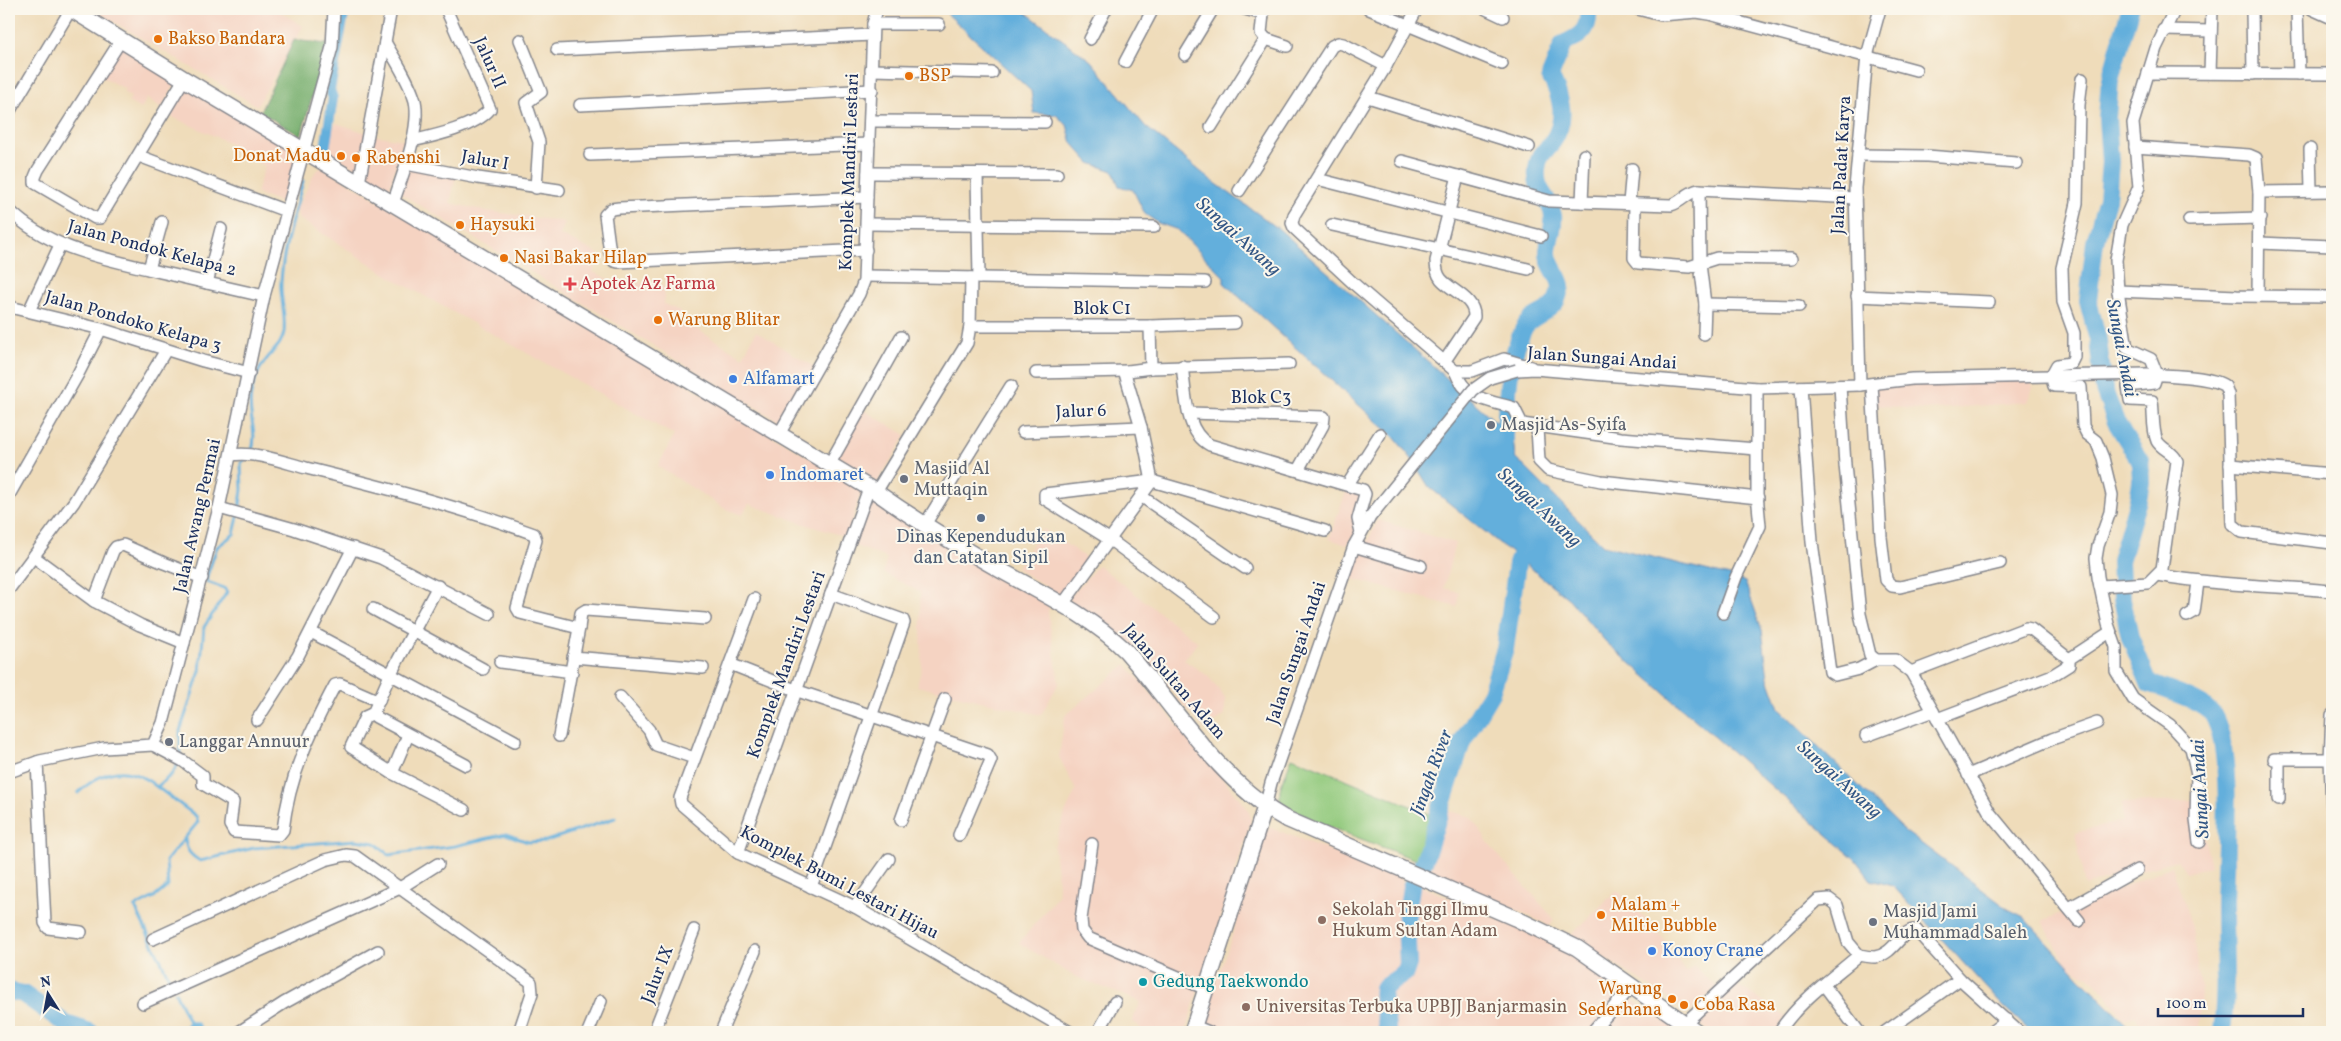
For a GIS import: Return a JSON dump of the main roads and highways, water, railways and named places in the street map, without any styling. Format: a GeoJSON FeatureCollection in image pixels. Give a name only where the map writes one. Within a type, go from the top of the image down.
{"type":"FeatureCollection","features":[{"type":"Feature","properties":{"kind":"main road","name":"Jalan Sultan Adam"},"geometry":{"type":"LineString","coordinates":[[71,9],[184,79],[724,401],[778,436],[873,490],[924,526],[1063,604],[1113,638],[1126,651],[1200,741],[1247,793],[1265,807],[1284,818],[1428,880],[1577,948],[1697,1032]]}},
{"type":"Feature","properties":{"kind":"main road"},"geometry":{"type":"LineString","coordinates":[[1193,1029],[1265,807]]}},
{"type":"Feature","properties":{"kind":"water","name":"Sungai Awang"},"geometry":{"type":"Polygon","coordinates":[[[942,9],[1021,9],[1091,61],[1145,126],[1211,180],[1279,229],[1513,437],[1515,457],[1603,545],[1730,576],[1745,582],[1762,630],[1768,678],[1779,708],[1906,832],[2008,909],[2024,917],[2079,977],[2134,1032],[2031,1032],[2001,1004],[1893,886],[1871,880],[1855,859],[1606,642],[1569,599],[1429,487],[1411,458],[1394,437],[1224,283],[1224,277],[1178,230],[1158,223],[1145,214],[1133,190],[1119,186],[1113,171],[1090,163],[1072,143],[1067,125],[1056,115],[1034,113],[1031,91],[942,9]]]}},
{"type":"Feature","properties":{"kind":"waterway"},"geometry":{"type":"LineString","coordinates":[[325,149],[333,98],[330,90],[345,9]]}},
{"type":"Feature","properties":{"kind":"waterway"},"geometry":{"type":"LineString","coordinates":[[1504,453],[1510,373],[1518,342],[1527,324],[1555,302],[1561,286],[1550,263],[1548,254],[1553,216],[1549,203],[1539,187],[1537,173],[1539,159],[1553,141],[1560,125],[1560,100],[1550,76],[1563,44],[1575,38],[1586,27],[1588,9]]}},
{"type":"Feature","properties":{"kind":"waterway","name":"Sungai Andai"},"geometry":{"type":"LineString","coordinates":[[2130,9],[2110,80],[2107,118],[2110,162],[2107,199],[2095,242],[2088,301],[2098,340],[2104,390],[2116,422],[2140,461],[2141,482],[2138,500],[2120,561],[2122,599],[2130,637],[2149,683],[2202,705],[2213,715],[2220,732],[2224,754],[2227,808],[2224,907],[2225,985],[2222,1032]]}},
{"type":"Feature","properties":{"kind":"waterway"},"geometry":{"type":"LineString","coordinates":[[252,451],[254,443],[250,409],[252,390],[256,376],[283,337],[282,269],[289,231],[303,181]]}},
{"type":"Feature","properties":{"kind":"waterway"},"geometry":{"type":"LineString","coordinates":[[239,511],[242,490],[241,463],[245,459]]}},
{"type":"Feature","properties":{"kind":"waterway"},"geometry":{"type":"LineString","coordinates":[[180,756],[180,731],[200,671],[204,627],[227,592],[224,588],[207,582],[207,576],[217,547],[234,534],[238,517]]}},
{"type":"Feature","properties":{"kind":"waterway","name":"Jingah River"},"geometry":{"type":"LineString","coordinates":[[1387,1032],[1382,994],[1383,988],[1405,973],[1408,964],[1406,921],[1411,887],[1424,861],[1462,742],[1491,693],[1505,649],[1517,564],[1527,538]]}},
{"type":"Feature","properties":{"kind":"waterway"},"geometry":{"type":"LineString","coordinates":[[173,986],[135,907],[156,896],[168,886],[166,861],[198,822],[196,816],[157,787],[172,774],[179,762]]}},
{"type":"Feature","properties":{"kind":"waterway"},"geometry":{"type":"LineString","coordinates":[[78,793],[97,778],[117,772],[127,772],[136,775],[157,787]]}},
{"type":"Feature","properties":{"kind":"waterway"},"geometry":{"type":"LineString","coordinates":[[185,839],[189,852],[200,861],[254,848],[356,840],[375,843],[389,855],[455,846],[506,834],[528,842],[546,841],[615,818]]}},
{"type":"Feature","properties":{"kind":"waterway"},"geometry":{"type":"LineString","coordinates":[[9,991],[23,994],[66,1024],[90,1032]]}},
{"type":"Feature","properties":{"kind":"waterway"},"geometry":{"type":"LineString","coordinates":[[175,992],[193,1030]]}},
{"type":"Feature","properties":{"kind":"place","name":"Bakso Bandara"},"geometry":{"type":"Point","coordinates":[158,39]}},
{"type":"Feature","properties":{"kind":"place","name":"BSP"},"geometry":{"type":"Point","coordinates":[909,76]}},
{"type":"Feature","properties":{"kind":"place","name":"Donat Madu"},"geometry":{"type":"Point","coordinates":[341,156]}},
{"type":"Feature","properties":{"kind":"place","name":"Rabenshi"},"geometry":{"type":"Point","coordinates":[356,158]}},
{"type":"Feature","properties":{"kind":"place","name":"Haysuki"},"geometry":{"type":"Point","coordinates":[460,225]}},
{"type":"Feature","properties":{"kind":"place","name":"Nasi Bakar Hilap"},"geometry":{"type":"Point","coordinates":[504,258]}},
{"type":"Feature","properties":{"kind":"place","name":"Apotek Az Farma"},"geometry":{"type":"Point","coordinates":[570,284]}},
{"type":"Feature","properties":{"kind":"place","name":"Warung Blitar"},"geometry":{"type":"Point","coordinates":[658,320]}},
{"type":"Feature","properties":{"kind":"place","name":"Alfamart"},"geometry":{"type":"Point","coordinates":[733,379]}},
{"type":"Feature","properties":{"kind":"place","name":"Masjid As-Syifa"},"geometry":{"type":"Point","coordinates":[1491,425]}},
{"type":"Feature","properties":{"kind":"place","name":"Indomaret"},"geometry":{"type":"Point","coordinates":[770,475]}},
{"type":"Feature","properties":{"kind":"place","name":"Masjid Al Muttaqin"},"geometry":{"type":"Point","coordinates":[904,479]}},
{"type":"Feature","properties":{"kind":"place","name":"Dinas Kependudukan dan Catatan Sipil"},"geometry":{"type":"Point","coordinates":[981,518]}},
{"type":"Feature","properties":{"kind":"place","name":"Langgar Annuur"},"geometry":{"type":"Point","coordinates":[169,742]}},
{"type":"Feature","properties":{"kind":"place","name":"Malam + Miltie Bubble"},"geometry":{"type":"Point","coordinates":[1601,915]}},
{"type":"Feature","properties":{"kind":"place","name":"Sekolah Tinggi Ilmu Hukum Sultan Adam"},"geometry":{"type":"Point","coordinates":[1322,920]}},
{"type":"Feature","properties":{"kind":"place","name":"Masjid Jami Muhammad Saleh"},"geometry":{"type":"Point","coordinates":[1873,922]}},
{"type":"Feature","properties":{"kind":"place","name":"Konoy Crane"},"geometry":{"type":"Point","coordinates":[1652,951]}},
{"type":"Feature","properties":{"kind":"place","name":"Gedung Taekwondo"},"geometry":{"type":"Point","coordinates":[1143,982]}},
{"type":"Feature","properties":{"kind":"place","name":"Warung Sederhana"},"geometry":{"type":"Point","coordinates":[1672,999]}},
{"type":"Feature","properties":{"kind":"place","name":"Coba Rasa"},"geometry":{"type":"Point","coordinates":[1684,1005]}},
{"type":"Feature","properties":{"kind":"place","name":"Universitas Terbuka UPBJJ Banjarmasin"},"geometry":{"type":"Point","coordinates":[1246,1007]}}]}
